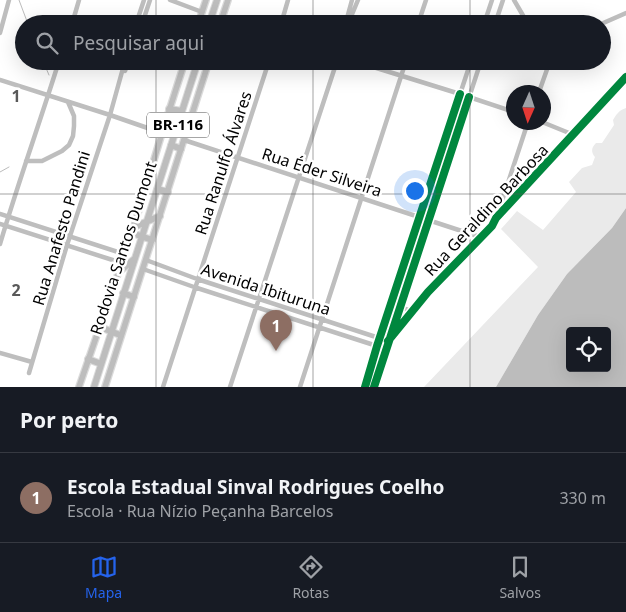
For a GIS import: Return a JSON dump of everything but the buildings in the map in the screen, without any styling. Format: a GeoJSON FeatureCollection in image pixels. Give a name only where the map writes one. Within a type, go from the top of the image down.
{"type":"FeatureCollection","features":[{"type":"Feature","properties":{"kind":"highway"},"geometry":{"type":"LineString","coordinates":[[212,15],[217,0]]}},
{"type":"Feature","properties":{"kind":"highway","name":"Rodovia Santos Dumont"},"geometry":{"type":"LineString","coordinates":[[94,387],[195,70]]}},
{"type":"Feature","properties":{"kind":"highway"},"geometry":{"type":"LineString","coordinates":[[169,109],[182,111]]}},
{"type":"Feature","properties":{"kind":"highway"},"geometry":{"type":"LineString","coordinates":[[171,145],[181,149]]}},
{"type":"Feature","properties":{"kind":"highway"},"geometry":{"type":"LineString","coordinates":[[157,188],[168,192]]}},
{"type":"Feature","properties":{"kind":"highway"},"geometry":{"type":"LineString","coordinates":[[152,240],[133,230],[160,216]]}},
{"type":"Feature","properties":{"kind":"highway"},"geometry":{"type":"LineString","coordinates":[[119,272],[134,259]]}},
{"type":"Feature","properties":{"kind":"highway"},"geometry":{"type":"LineString","coordinates":[[123,293],[134,296]]}},
{"type":"Feature","properties":{"kind":"highway"},"geometry":{"type":"LineString","coordinates":[[100,327],[120,335]]}},
{"type":"Feature","properties":{"kind":"highway"},"geometry":{"type":"LineString","coordinates":[[88,359],[100,364]]}},
{"type":"Feature","properties":{"kind":"main road"},"geometry":{"type":"LineString","coordinates":[[201,15],[206,0]]}},
{"type":"Feature","properties":{"kind":"main road"},"geometry":{"type":"LineString","coordinates":[[224,15],[228,0]]}},
{"type":"Feature","properties":{"kind":"main road"},"geometry":{"type":"LineString","coordinates":[[79,387],[133,230],[182,70]]}},
{"type":"Feature","properties":{"kind":"main road"},"geometry":{"type":"LineString","coordinates":[[105,387],[120,335],[146,260],[206,70]]}},
{"type":"Feature","properties":{"kind":"street"},"geometry":{"type":"LineString","coordinates":[[0,33],[9,0]]}},
{"type":"Feature","properties":{"kind":"street"},"geometry":{"type":"LineString","coordinates":[[75,15],[79,0]]}},
{"type":"Feature","properties":{"kind":"street"},"geometry":{"type":"LineString","coordinates":[[145,15],[150,0]]}},
{"type":"Feature","properties":{"kind":"street"},"geometry":{"type":"LineString","coordinates":[[170,0],[202,12]]}},
{"type":"Feature","properties":{"kind":"street"},"geometry":{"type":"LineString","coordinates":[[284,15],[288,0]]}},
{"type":"Feature","properties":{"kind":"street"},"geometry":{"type":"LineString","coordinates":[[349,15],[352,0]]}},
{"type":"Feature","properties":{"kind":"street"},"geometry":{"type":"LineString","coordinates":[[351,15],[358,0]]}},
{"type":"Feature","properties":{"kind":"street"},"geometry":{"type":"LineString","coordinates":[[421,15],[426,0]]}},
{"type":"Feature","properties":{"kind":"street"},"geometry":{"type":"LineString","coordinates":[[487,15],[492,0]]}},
{"type":"Feature","properties":{"kind":"street"},"geometry":{"type":"LineString","coordinates":[[498,15],[503,0]]}},
{"type":"Feature","properties":{"kind":"street"},"geometry":{"type":"LineString","coordinates":[[514,0],[523,15]]}},
{"type":"Feature","properties":{"kind":"street"},"geometry":{"type":"LineString","coordinates":[[138,15],[142,1]]}},
{"type":"Feature","properties":{"kind":"street"},"geometry":{"type":"LineString","coordinates":[[611,19],[626,13]]}},
{"type":"Feature","properties":{"kind":"street"},"geometry":{"type":"LineString","coordinates":[[0,244],[3,225],[9,217],[57,70]]}},
{"type":"Feature","properties":{"kind":"street","name":"Rua Anafesto Pandini"},"geometry":{"type":"LineString","coordinates":[[29,373],[122,70]]}},
{"type":"Feature","properties":{"kind":"street","name":"Rua Anafesto Pandini"},"geometry":{"type":"LineString","coordinates":[[116,91],[125,70]]}},
{"type":"Feature","properties":{"kind":"street","name":"Rua Ranulfo Álvares"},"geometry":{"type":"LineString","coordinates":[[163,387],[266,70]]}},
{"type":"Feature","properties":{"kind":"street"},"geometry":{"type":"LineString","coordinates":[[230,387],[258,308],[333,70]]}},
{"type":"Feature","properties":{"kind":"street"},"geometry":{"type":"LineString","coordinates":[[382,70],[506,109]]}},
{"type":"Feature","properties":{"kind":"street"},"geometry":{"type":"LineString","coordinates":[[300,387],[403,70]]}},
{"type":"Feature","properties":{"kind":"street"},"geometry":{"type":"LineString","coordinates":[[365,387],[468,70]]}},
{"type":"Feature","properties":{"kind":"street"},"geometry":{"type":"LineString","coordinates":[[374,387],[479,70]]}},
{"type":"Feature","properties":{"kind":"street"},"geometry":{"type":"LineString","coordinates":[[541,85],[547,70]]}},
{"type":"Feature","properties":{"kind":"street","name":"Rua Geraldino Barbosa"},"geometry":{"type":"LineString","coordinates":[[388,341],[428,292],[492,226],[496,218],[626,77]]}},
{"type":"Feature","properties":{"kind":"street"},"geometry":{"type":"LineString","coordinates":[[0,80],[110,114],[162,133]]}},
{"type":"Feature","properties":{"kind":"street"},"geometry":{"type":"LineString","coordinates":[[26,161],[42,161],[62,151],[69,145],[73,136],[74,116],[68,102]]}},
{"type":"Feature","properties":{"kind":"street"},"geometry":{"type":"LineString","coordinates":[[551,126],[574,135]]}},
{"type":"Feature","properties":{"kind":"street"},"geometry":{"type":"LineString","coordinates":[[496,218],[525,130]]}},
{"type":"Feature","properties":{"kind":"street","name":"Rua Éder Silveira"},"geometry":{"type":"LineString","coordinates":[[184,140],[480,237]]}},
{"type":"Feature","properties":{"kind":"street"},"geometry":{"type":"LineString","coordinates":[[0,214],[124,254]]}},
{"type":"Feature","properties":{"kind":"street"},"geometry":{"type":"LineString","coordinates":[[3,225],[122,263]]}},
{"type":"Feature","properties":{"kind":"street","name":"Avenida Ibituruna"},"geometry":{"type":"LineString","coordinates":[[146,260],[321,321],[380,338]]}},
{"type":"Feature","properties":{"kind":"street","name":"Avenida Ibituruna"},"geometry":{"type":"LineString","coordinates":[[143,269],[194,288],[377,346]]}},
{"type":"Feature","properties":{"kind":"street"},"geometry":{"type":"LineString","coordinates":[[401,304],[406,310],[413,311]]}},
{"type":"Feature","properties":{"kind":"street"},"geometry":{"type":"LineString","coordinates":[[0,353],[32,362]]}},
{"type":"Feature","properties":{"kind":"shaded area"},"geometry":{"type":"Polygon","coordinates":[[[626,108],[626,208],[612,228],[567,274],[538,315],[496,387],[424,387],[538,267],[501,229],[517,211],[543,230],[576,192],[569,182],[582,168],[592,165],[595,157],[592,148],[596,143],[602,143],[614,125],[613,120],[615,116],[626,108]]]}},
{"type":"Feature","properties":{"kind":"shaded area"},"geometry":{"type":"Polygon","coordinates":[[[626,208],[626,387],[496,387],[538,315],[567,274],[612,228],[626,208]]]}},
{"type":"Feature","properties":{"kind":"waterway"},"geometry":{"type":"LineString","coordinates":[[19,0],[25,15]]}},
{"type":"Feature","properties":{"kind":"waterway"},"geometry":{"type":"LineString","coordinates":[[47,70],[49,75]]}},
{"type":"Feature","properties":{"kind":"waterway"},"geometry":{"type":"LineString","coordinates":[[0,172],[9,167]]}},
{"type":"Feature","properties":{"kind":"cycle path"},"geometry":{"type":"LineString","coordinates":[[388,341],[428,292],[492,226],[496,218],[626,77]]}},
{"type":"Feature","properties":{"kind":"cycle path"},"geometry":{"type":"LineString","coordinates":[[365,387],[460,94]]}},
{"type":"Feature","properties":{"kind":"cycle path"},"geometry":{"type":"LineString","coordinates":[[374,387],[469,97]]}},
{"type":"Feature","properties":{"kind":"place","name":"Escola Estadual Sinval Rodrigues Coelho"},"geometry":{"type":"Point","coordinates":[276,351]}}]}
